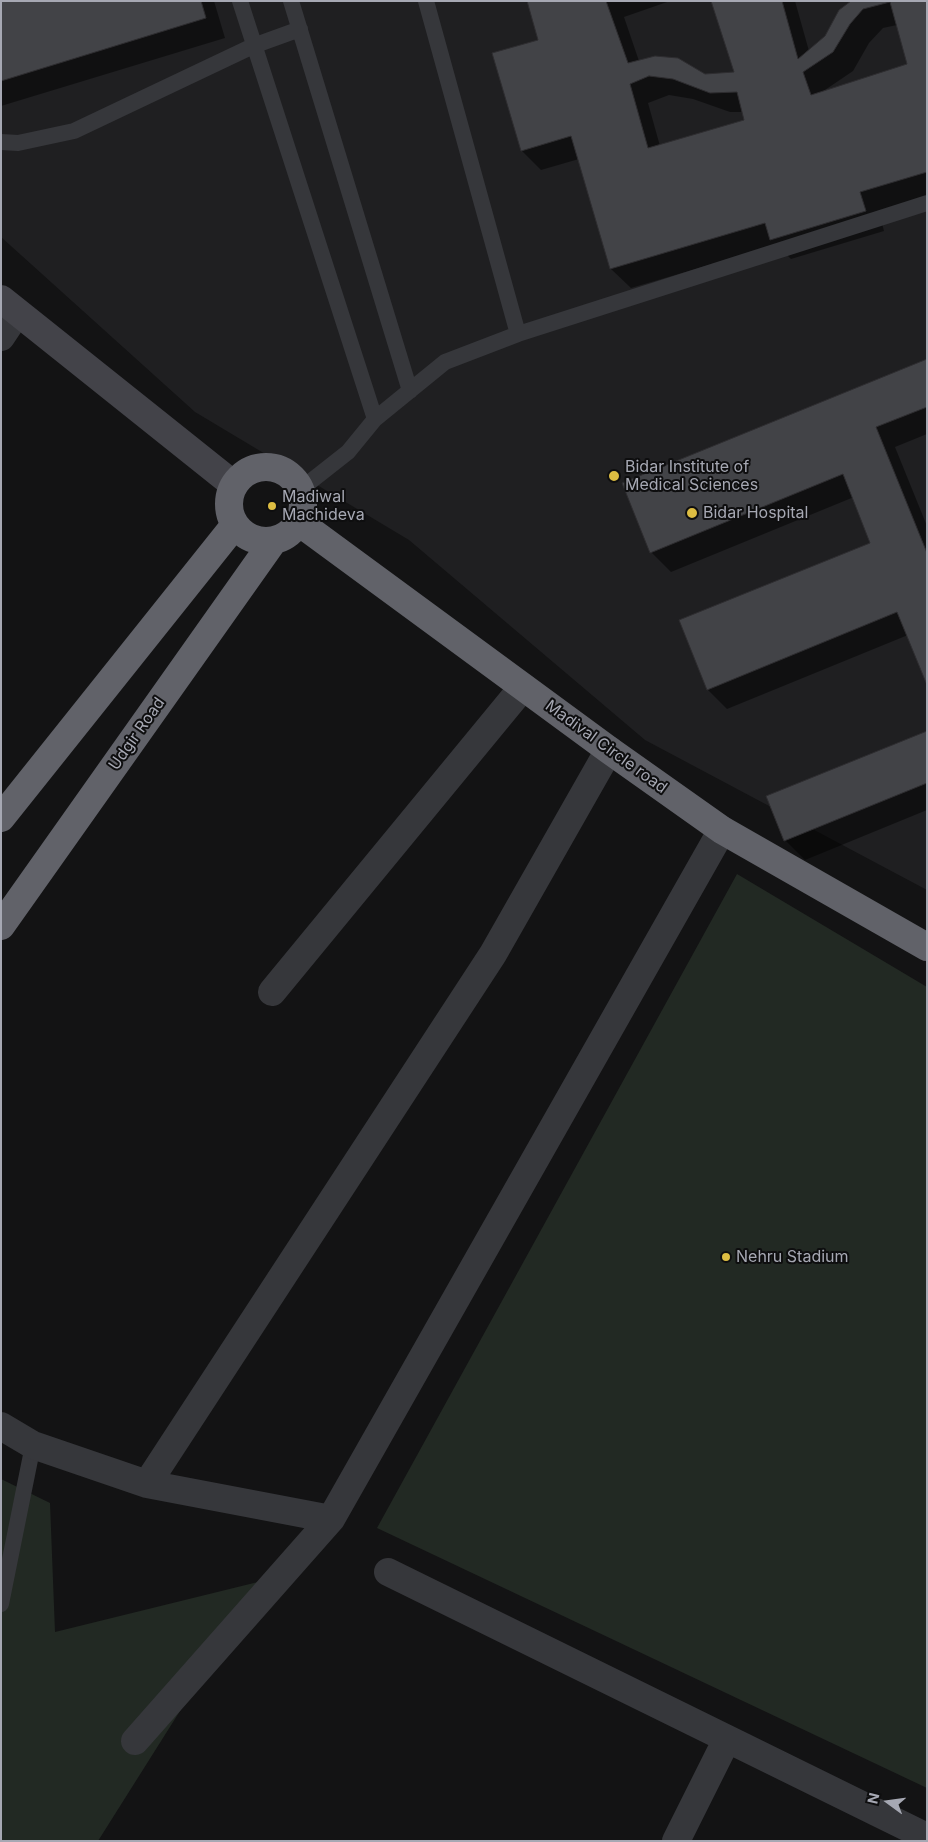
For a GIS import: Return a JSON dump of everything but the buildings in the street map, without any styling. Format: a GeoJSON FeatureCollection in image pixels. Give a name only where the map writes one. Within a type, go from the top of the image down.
{"type":"FeatureCollection","features":[{"type":"Feature","properties":{"kind":"highway"},"geometry":{"type":"LineString","coordinates":[[269,466],[288,473],[301,490],[304,507],[300,524],[272,543],[251,540],[234,526],[228,505],[234,485],[249,471],[269,466]]}},
{"type":"Feature","properties":{"kind":"highway","name":"Madival Circle road"},"geometry":{"type":"LineString","coordinates":[[300,524],[609,750],[722,830],[927,947]]}},
{"type":"Feature","properties":{"kind":"highway"},"geometry":{"type":"LineString","coordinates":[[1,818],[234,526]]}},
{"type":"Feature","properties":{"kind":"highway","name":"Udgir Road"},"geometry":{"type":"LineString","coordinates":[[1,926],[272,543]]}},
{"type":"Feature","properties":{"kind":"street"},"geometry":{"type":"LineString","coordinates":[[1,337],[9,306],[234,485]]}},
{"type":"Feature","properties":{"kind":"street"},"geometry":{"type":"LineString","coordinates":[[272,992],[523,687]]}},
{"type":"Feature","properties":{"kind":"street"},"geometry":{"type":"LineString","coordinates":[[146,1484],[493,954],[609,750]]}},
{"type":"Feature","properties":{"kind":"street"},"geometry":{"type":"LineString","coordinates":[[135,1741],[330,1519],[722,830]]}},
{"type":"Feature","properties":{"kind":"street"},"geometry":{"type":"LineString","coordinates":[[1,1426],[34,1445],[146,1484],[330,1519]]}},
{"type":"Feature","properties":{"kind":"street"},"geometry":{"type":"LineString","coordinates":[[388,1572],[927,1837]]}},
{"type":"Feature","properties":{"kind":"street"},"geometry":{"type":"LineString","coordinates":[[676,1841],[727,1739]]}},
{"type":"Feature","properties":{"kind":"lane"},"geometry":{"type":"LineString","coordinates":[[240,1],[375,419]]}},
{"type":"Feature","properties":{"kind":"lane"},"geometry":{"type":"LineString","coordinates":[[291,1],[410,390]]}},
{"type":"Feature","properties":{"kind":"lane"},"geometry":{"type":"LineString","coordinates":[[426,1],[518,334]]}},
{"type":"Feature","properties":{"kind":"lane"},"geometry":{"type":"LineString","coordinates":[[1,142],[18,143],[74,130],[253,46],[300,29]]}},
{"type":"Feature","properties":{"kind":"lane"},"geometry":{"type":"LineString","coordinates":[[301,490],[348,452],[375,419],[446,362],[518,334],[927,202]]}},
{"type":"Feature","properties":{"kind":"lane"},"geometry":{"type":"LineString","coordinates":[[1,1604],[34,1445]]}},
{"type":"Feature","properties":{"kind":"shaded area","name":"Bidar Institute of Medical Sciences"},"geometry":{"type":"Polygon","coordinates":[[[1,1],[927,1],[927,890],[645,740],[409,540],[195,412],[1,237],[1,1]]]}},
{"type":"Feature","properties":{"kind":"shaded area","name":"Nehru Stadium"},"geometry":{"type":"Polygon","coordinates":[[[737,874],[927,987],[927,1788],[377,1528],[737,874]]]}},
{"type":"Feature","properties":{"kind":"shaded area"},"geometry":{"type":"Polygon","coordinates":[[[1,1479],[50,1503],[55,1632],[262,1581],[98,1841],[1,1841],[1,1479]]]}},
{"type":"Feature","properties":{"kind":"place","name":"Bidar Institute of Medical Sciences"},"geometry":{"type":"Point","coordinates":[614,476]}},
{"type":"Feature","properties":{"kind":"place","name":"Madiwal Machideva"},"geometry":{"type":"Point","coordinates":[272,506]}},
{"type":"Feature","properties":{"kind":"place","name":"Bidar Hospital"},"geometry":{"type":"Point","coordinates":[692,513]}},
{"type":"Feature","properties":{"kind":"place","name":"Nehru Stadium"},"geometry":{"type":"Point","coordinates":[726,1257]}}]}
